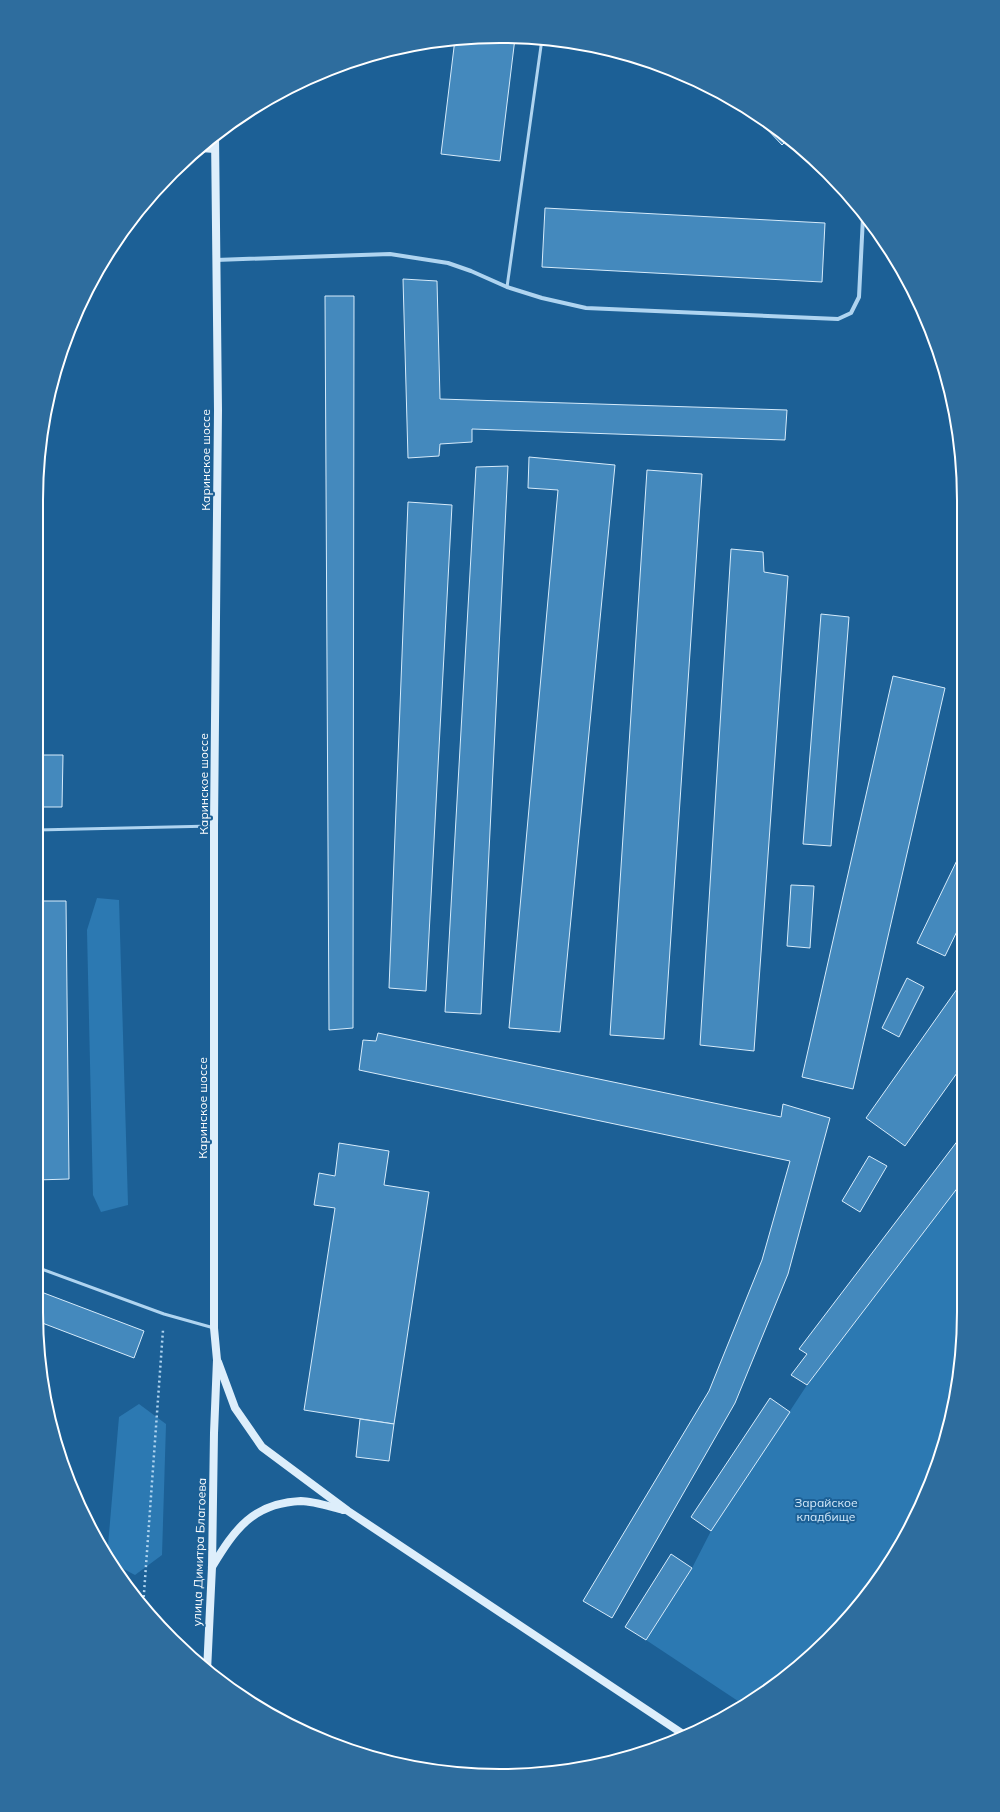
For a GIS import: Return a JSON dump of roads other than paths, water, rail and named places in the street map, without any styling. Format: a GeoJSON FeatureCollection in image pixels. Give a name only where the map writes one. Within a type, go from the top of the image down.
{"type":"FeatureCollection","features":[{"type":"Feature","properties":{"kind":"main road","name":"Каринское шоссе"},"geometry":{"type":"LineString","coordinates":[[214,1433],[217,1360],[214,1328],[214,826],[218,410],[215,143]]}},
{"type":"Feature","properties":{"kind":"main road"},"geometry":{"type":"LineString","coordinates":[[208,149],[215,149]]}},
{"type":"Feature","properties":{"kind":"main road"},"geometry":{"type":"LineString","coordinates":[[217,1360],[235,1408],[262,1447],[348,1511],[680,1732]]}},
{"type":"Feature","properties":{"kind":"main road","name":"улица Димитра Благоева"},"geometry":{"type":"LineString","coordinates":[[207,1663],[212,1568],[214,1433]]}},
{"type":"Feature","properties":{"kind":"main road"},"geometry":{"type":"LineString","coordinates":[[212,1568],[227,1542],[247,1519],[267,1507],[302,1501],[348,1511]]}},
{"type":"Feature","properties":{"kind":"street"},"geometry":{"type":"LineString","coordinates":[[216,260],[390,254],[448,263],[471,270],[507,287],[542,298],[586,308],[838,319],[851,312],[859,297],[863,222]]}},
{"type":"Feature","properties":{"kind":"lane"},"geometry":{"type":"LineString","coordinates":[[507,287],[541,45]]}},
{"type":"Feature","properties":{"kind":"lane"},"geometry":{"type":"LineString","coordinates":[[43,830],[214,826]]}},
{"type":"Feature","properties":{"kind":"lane"},"geometry":{"type":"LineString","coordinates":[[43,1270],[164,1314],[214,1328]]}},
{"type":"Feature","properties":{"kind":"park label","name":"Зарайское кладбище"},"geometry":{"type":"Point","coordinates":[826,1509]}}]}
